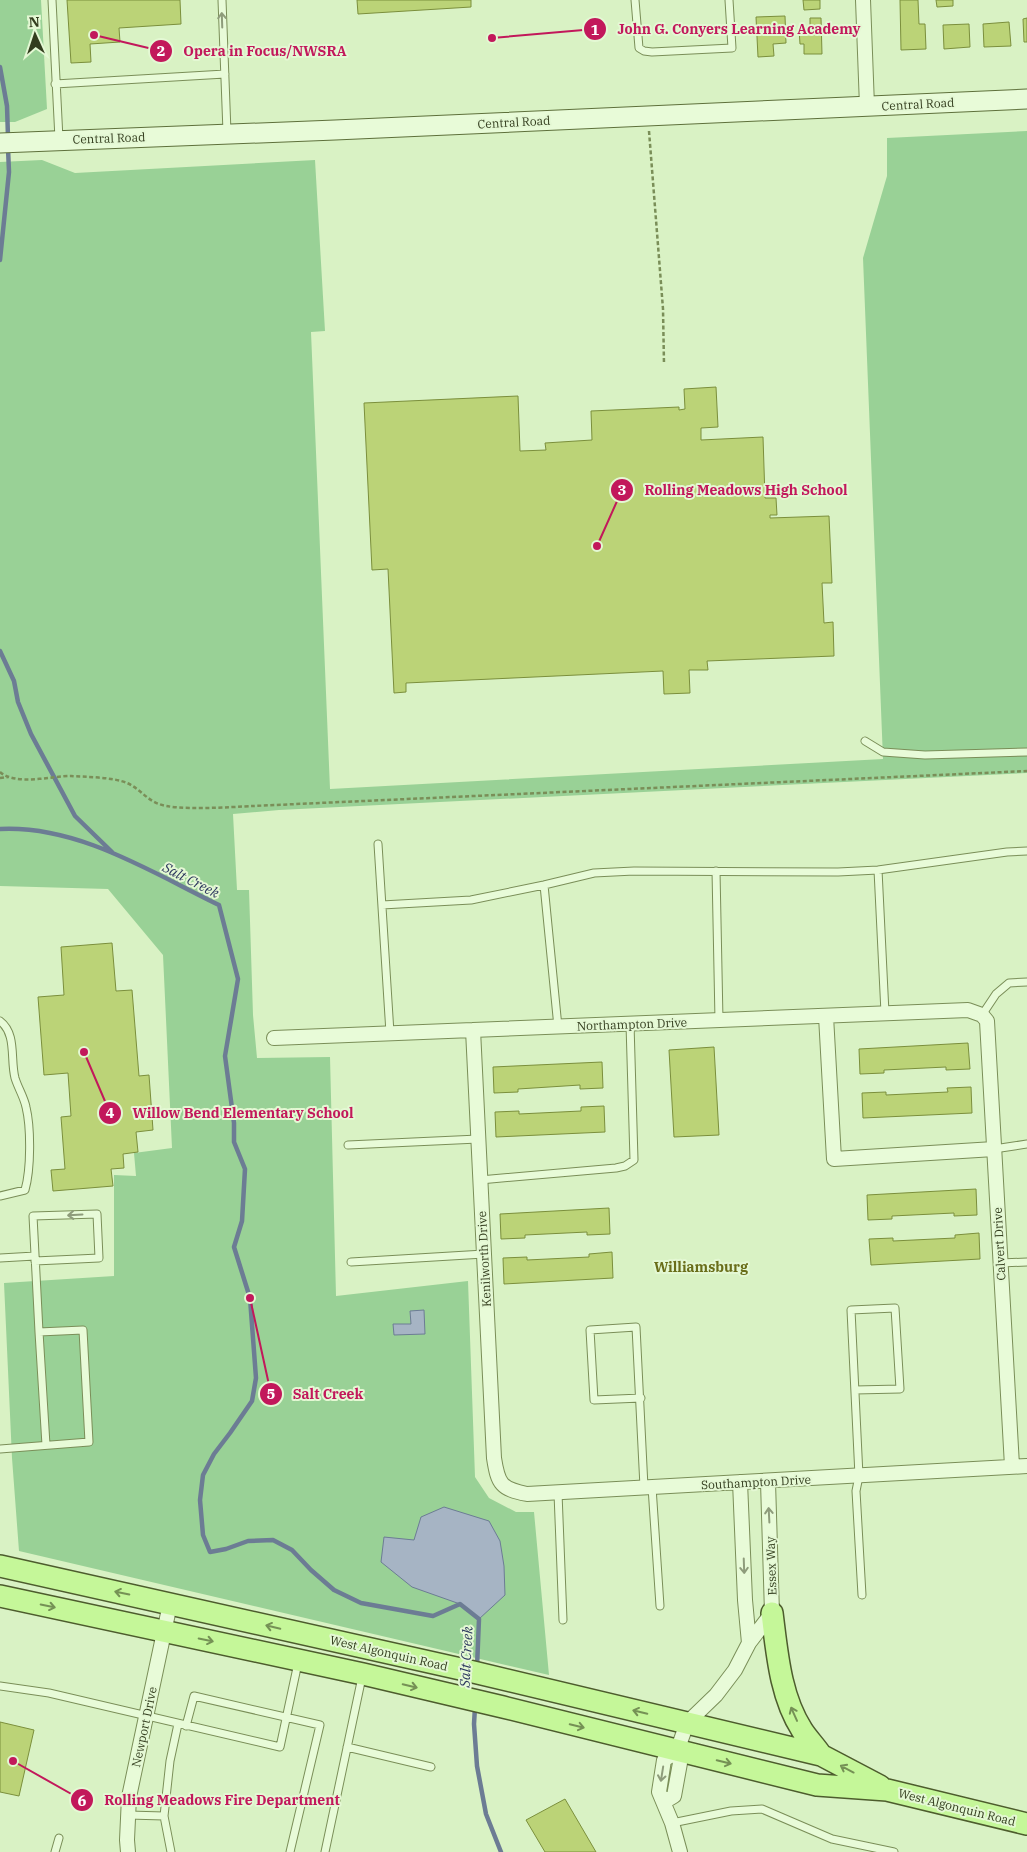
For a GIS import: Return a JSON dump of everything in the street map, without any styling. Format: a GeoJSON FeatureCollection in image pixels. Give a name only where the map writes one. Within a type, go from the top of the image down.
{"type":"FeatureCollection","features":[{"type":"Feature","properties":{"kind":"main road","name":"West Algonquin Road"},"geometry":{"type":"LineString","coordinates":[[0,1566],[465,1670],[821,1755],[886,1790]]}},
{"type":"Feature","properties":{"kind":"main road","name":"West Algonquin Road"},"geometry":{"type":"LineString","coordinates":[[0,1596],[363,1674],[818,1785],[886,1790],[1027,1824]]}},
{"type":"Feature","properties":{"kind":"main road"},"geometry":{"type":"LineString","coordinates":[[772,1613],[777,1653],[786,1696],[801,1729],[821,1755]]}},
{"type":"Feature","properties":{"kind":"street"},"geometry":{"type":"LineString","coordinates":[[863,0],[867,106]]}},
{"type":"Feature","properties":{"kind":"street","name":"Central Road"},"geometry":{"type":"LineString","coordinates":[[0,143],[1027,99]]}},
{"type":"Feature","properties":{"kind":"street","name":"Northampton Drive"},"geometry":{"type":"LineString","coordinates":[[274,1038],[968,1010],[984,1018]]}},
{"type":"Feature","properties":{"kind":"street"},"geometry":{"type":"LineString","coordinates":[[826,1016],[834,1159],[994,1148]]}},
{"type":"Feature","properties":{"kind":"street","name":"Calvert Drive"},"geometry":{"type":"LineString","coordinates":[[984,1018],[994,1148],[1012,1466]]}},
{"type":"Feature","properties":{"kind":"street","name":"Kenilworth Drive"},"geometry":{"type":"LineString","coordinates":[[473,1030],[494,1458],[496,1473],[502,1486]]}},
{"type":"Feature","properties":{"kind":"street","name":"Southampton Drive"},"geometry":{"type":"LineString","coordinates":[[502,1486],[511,1491],[527,1494],[1027,1466]]}},
{"type":"Feature","properties":{"kind":"street","name":"Essex Way"},"geometry":{"type":"LineString","coordinates":[[740,1482],[748,1643]]}},
{"type":"Feature","properties":{"kind":"street","name":"Essex Way"},"geometry":{"type":"LineString","coordinates":[[680,1852],[672,1823],[659,1792],[664,1760],[677,1751],[687,1723],[716,1695],[735,1670],[748,1643],[772,1613],[768,1482]]}},
{"type":"Feature","properties":{"kind":"street","name":"Newport Drive"},"geometry":{"type":"LineString","coordinates":[[128,1852],[129,1797],[170,1604]]}},
{"type":"Feature","properties":{"kind":"lane"},"geometry":{"type":"LineString","coordinates":[[52,0],[59,140]]}},
{"type":"Feature","properties":{"kind":"lane"},"geometry":{"type":"LineString","coordinates":[[222,0],[227,134]]}},
{"type":"Feature","properties":{"kind":"lane"},"geometry":{"type":"LineString","coordinates":[[635,0],[639,48],[652,52],[732,48],[729,0]]}},
{"type":"Feature","properties":{"kind":"lane"},"geometry":{"type":"LineString","coordinates":[[55,84],[224,74]]}},
{"type":"Feature","properties":{"kind":"lane"},"geometry":{"type":"LineString","coordinates":[[865,741],[883,752],[925,755],[1027,752]]}},
{"type":"Feature","properties":{"kind":"lane"},"geometry":{"type":"LineString","coordinates":[[378,844],[390,1033]]}},
{"type":"Feature","properties":{"kind":"lane"},"geometry":{"type":"LineString","coordinates":[[382,905],[471,900],[544,886],[594,873],[634,871],[838,872],[878,870],[1007,852],[1027,851]]}},
{"type":"Feature","properties":{"kind":"lane"},"geometry":{"type":"LineString","coordinates":[[878,870],[885,1013]]}},
{"type":"Feature","properties":{"kind":"lane"},"geometry":{"type":"LineString","coordinates":[[716,871],[719,1020]]}},
{"type":"Feature","properties":{"kind":"lane"},"geometry":{"type":"LineString","coordinates":[[544,886],[558,1027]]}},
{"type":"Feature","properties":{"kind":"lane"},"geometry":{"type":"LineString","coordinates":[[984,1018],[996,994],[1009,983],[1027,982]]}},
{"type":"Feature","properties":{"kind":"lane"},"geometry":{"type":"LineString","coordinates":[[0,1021],[7,1026],[11,1039],[15,1078],[26,1106],[29,1176],[25,1190],[0,1196]]}},
{"type":"Feature","properties":{"kind":"lane"},"geometry":{"type":"LineString","coordinates":[[480,1180],[616,1168],[625,1166],[634,1160],[630,1024]]}},
{"type":"Feature","properties":{"kind":"lane"},"geometry":{"type":"LineString","coordinates":[[348,1145],[478,1139]]}},
{"type":"Feature","properties":{"kind":"lane"},"geometry":{"type":"LineString","coordinates":[[994,1148],[1027,1144]]}},
{"type":"Feature","properties":{"kind":"lane"},"geometry":{"type":"LineString","coordinates":[[0,1258],[35,1259],[99,1258],[97,1214],[33,1216],[35,1259],[39,1332],[46,1445]]}},
{"type":"Feature","properties":{"kind":"lane"},"geometry":{"type":"LineString","coordinates":[[351,1262],[484,1254]]}},
{"type":"Feature","properties":{"kind":"lane"},"geometry":{"type":"LineString","coordinates":[[1000,1263],[1027,1262]]}},
{"type":"Feature","properties":{"kind":"lane"},"geometry":{"type":"LineString","coordinates":[[855,1390],[900,1389],[895,1308],[851,1310],[855,1390],[860,1476],[856,1491],[862,1596]]}},
{"type":"Feature","properties":{"kind":"lane"},"geometry":{"type":"LineString","coordinates":[[641,1398],[594,1400],[590,1330],[636,1327],[648,1487],[660,1606]]}},
{"type":"Feature","properties":{"kind":"lane"},"geometry":{"type":"LineString","coordinates":[[0,1449],[89,1442],[83,1330],[39,1332]]}},
{"type":"Feature","properties":{"kind":"lane"},"geometry":{"type":"LineString","coordinates":[[558,1492],[563,1620]]}},
{"type":"Feature","properties":{"kind":"lane"},"geometry":{"type":"LineString","coordinates":[[0,1686],[49,1692],[280,1747],[299,1660]]}},
{"type":"Feature","properties":{"kind":"lane"},"geometry":{"type":"LineString","coordinates":[[325,1852],[363,1674]]}},
{"type":"Feature","properties":{"kind":"lane"},"geometry":{"type":"LineString","coordinates":[[171,1852],[164,1816],[170,1761],[194,1696],[320,1725],[290,1852]]}},
{"type":"Feature","properties":{"kind":"lane"},"geometry":{"type":"LineString","coordinates":[[347,1747],[431,1767]]}},
{"type":"Feature","properties":{"kind":"lane"},"geometry":{"type":"LineString","coordinates":[[672,1823],[731,1811],[762,1809],[832,1839],[894,1852]]}},
{"type":"Feature","properties":{"kind":"lane"},"geometry":{"type":"LineString","coordinates":[[128,1815],[164,1816]]}},
{"type":"Feature","properties":{"kind":"lane"},"geometry":{"type":"LineString","coordinates":[[56,1852],[59,1838]]}},
{"type":"Feature","properties":{"kind":"path"},"geometry":{"type":"LineString","coordinates":[[649,127],[663,309],[664,364]]}},
{"type":"Feature","properties":{"kind":"path"},"geometry":{"type":"LineString","coordinates":[[0,772],[21,780],[69,776],[108,779],[127,783],[159,805],[179,807],[263,806],[1027,771]]}},
{"type":"Feature","properties":{"kind":"path"},"geometry":{"type":"LineString","coordinates":[[0,778],[9,776]]}},
{"type":"Feature","properties":{"kind":"green space"},"geometry":{"type":"Polygon","coordinates":[[[0,0],[41,0],[47,109],[15,122],[0,122],[0,0]]]}},
{"type":"Feature","properties":{"kind":"green space"},"geometry":{"type":"Polygon","coordinates":[[[1027,131],[1027,773],[279,810],[233,814],[237,890],[249,890],[253,1015],[257,1058],[330,1057],[336,1296],[468,1281],[475,1477],[489,1498],[516,1512],[534,1512],[549,1675],[19,1551],[12,1458],[4,1283],[114,1276],[114,1175],[136,1176],[134,1153],[172,1148],[163,955],[108,889],[0,886],[0,162],[42,160],[75,173],[315,160],[325,331],[311,332],[330,789],[883,759],[863,258],[887,176],[887,138],[1027,131]]]}},
{"type":"Feature","properties":{"kind":"water"},"geometry":{"type":"Polygon","coordinates":[[[424,1310],[425,1334],[394,1335],[393,1324],[411,1324],[410,1311],[424,1310]]]}},
{"type":"Feature","properties":{"kind":"water"},"geometry":{"type":"Polygon","coordinates":[[[444,1507],[489,1521],[500,1541],[504,1566],[505,1595],[479,1619],[460,1604],[412,1587],[381,1562],[384,1537],[414,1540],[421,1517],[444,1507]]]}},
{"type":"Feature","properties":{"kind":"building"},"geometry":{"type":"Polygon","coordinates":[[[67,0],[180,0],[181,24],[119,28],[120,42],[90,44],[91,62],[71,63],[67,0]]]}},
{"type":"Feature","properties":{"kind":"building"},"geometry":{"type":"Polygon","coordinates":[[[357,0],[471,0],[471,7],[358,14],[357,0]]]}},
{"type":"Feature","properties":{"kind":"building"},"geometry":{"type":"Polygon","coordinates":[[[803,0],[820,0],[820,9],[804,10],[803,0]]]}},
{"type":"Feature","properties":{"kind":"building"},"geometry":{"type":"Polygon","coordinates":[[[900,0],[918,0],[919,24],[925,24],[926,49],[901,50],[900,0]]]}},
{"type":"Feature","properties":{"kind":"building"},"geometry":{"type":"Polygon","coordinates":[[[936,0],[953,0],[953,6],[937,7],[936,0]]]}},
{"type":"Feature","properties":{"kind":"building"},"geometry":{"type":"Polygon","coordinates":[[[785,16],[786,43],[773,44],[774,56],[758,57],[756,17],[785,16]]]}},
{"type":"Feature","properties":{"kind":"building"},"geometry":{"type":"Polygon","coordinates":[[[810,18],[821,18],[822,54],[804,54],[804,44],[800,44],[799,29],[810,28],[810,18]]]}},
{"type":"Feature","properties":{"kind":"building"},"geometry":{"type":"Polygon","coordinates":[[[1027,18],[1027,42],[1024,42],[1023,19],[1027,18]]]}},
{"type":"Feature","properties":{"kind":"building"},"geometry":{"type":"Polygon","coordinates":[[[1009,22],[1011,46],[984,47],[983,24],[1009,22]]]}},
{"type":"Feature","properties":{"kind":"building"},"geometry":{"type":"Polygon","coordinates":[[[969,24],[970,47],[944,49],[943,25],[969,24]]]}},
{"type":"Feature","properties":{"kind":"building"},"geometry":{"type":"Polygon","coordinates":[[[716,387],[718,427],[701,428],[701,440],[763,437],[765,498],[776,498],[777,515],[770,515],[770,518],[829,516],[832,583],[822,583],[824,623],[833,622],[834,656],[707,661],[708,670],[689,670],[690,693],[664,694],[663,671],[406,683],[406,692],[394,693],[388,569],[372,570],[364,403],[518,396],[520,451],[546,450],[545,443],[592,440],[591,411],[679,407],[679,410],[685,409],[684,389],[716,387]]]}},
{"type":"Feature","properties":{"kind":"building"},"geometry":{"type":"Polygon","coordinates":[[[112,943],[116,991],[132,990],[139,1076],[149,1075],[153,1130],[136,1132],[138,1152],[123,1154],[124,1168],[111,1169],[113,1186],[53,1191],[51,1170],[65,1169],[61,1117],[71,1116],[68,1073],[44,1075],[38,997],[64,995],[61,947],[112,943]]]}},
{"type":"Feature","properties":{"kind":"building"},"geometry":{"type":"Polygon","coordinates":[[[968,1043],[970,1069],[946,1070],[946,1067],[884,1070],[884,1073],[860,1074],[859,1049],[968,1043]]]}},
{"type":"Feature","properties":{"kind":"building"},"geometry":{"type":"Polygon","coordinates":[[[714,1047],[719,1135],[674,1137],[669,1050],[714,1047]]]}},
{"type":"Feature","properties":{"kind":"building"},"geometry":{"type":"Polygon","coordinates":[[[602,1062],[603,1088],[580,1089],[580,1085],[518,1089],[518,1092],[494,1093],[493,1067],[602,1062]]]}},
{"type":"Feature","properties":{"kind":"building"},"geometry":{"type":"Polygon","coordinates":[[[971,1087],[972,1113],[863,1118],[862,1093],[886,1092],[886,1095],[948,1092],[947,1088],[971,1087]]]}},
{"type":"Feature","properties":{"kind":"building"},"geometry":{"type":"Polygon","coordinates":[[[604,1106],[605,1132],[496,1137],[495,1112],[519,1111],[519,1114],[581,1111],[581,1107],[604,1106]]]}},
{"type":"Feature","properties":{"kind":"building"},"geometry":{"type":"Polygon","coordinates":[[[976,1189],[977,1215],[954,1216],[954,1213],[892,1216],[892,1219],[868,1220],[867,1195],[976,1189]]]}},
{"type":"Feature","properties":{"kind":"building"},"geometry":{"type":"Polygon","coordinates":[[[609,1208],[610,1234],[587,1235],[587,1232],[525,1235],[525,1238],[501,1239],[500,1214],[609,1208]]]}},
{"type":"Feature","properties":{"kind":"building"},"geometry":{"type":"Polygon","coordinates":[[[979,1233],[980,1259],[871,1265],[869,1239],[893,1238],[893,1241],[955,1238],[955,1235],[979,1233]]]}},
{"type":"Feature","properties":{"kind":"building"},"geometry":{"type":"Polygon","coordinates":[[[612,1252],[613,1278],[504,1284],[503,1258],[527,1257],[527,1260],[589,1257],[589,1254],[612,1252]]]}},
{"type":"Feature","properties":{"kind":"building"},"geometry":{"type":"Polygon","coordinates":[[[0,1722],[34,1730],[19,1796],[0,1792],[0,1722]]]}},
{"type":"Feature","properties":{"kind":"building"},"geometry":{"type":"Polygon","coordinates":[[[565,1799],[596,1852],[545,1852],[526,1820],[565,1799]]]}},
{"type":"Feature","properties":{"kind":"waterway"},"geometry":{"type":"LineString","coordinates":[[0,67],[7,106],[8,137]]}},
{"type":"Feature","properties":{"kind":"waterway"},"geometry":{"type":"LineString","coordinates":[[0,260],[9,172],[8,148]]}},
{"type":"Feature","properties":{"kind":"waterway"},"geometry":{"type":"LineString","coordinates":[[0,651],[14,681],[18,702],[31,734],[75,816],[112,852]]}},
{"type":"Feature","properties":{"kind":"waterway","name":"Salt Creek"},"geometry":{"type":"LineString","coordinates":[[0,829],[29,830],[58,835],[86,843],[140,865],[219,905],[238,979],[225,1056],[234,1123],[234,1142],[245,1169],[242,1221],[234,1247],[250,1298],[256,1378],[252,1401],[214,1454],[203,1475],[200,1500],[203,1535],[210,1552],[226,1549],[248,1541],[273,1540],[292,1550],[334,1590],[361,1603],[433,1616],[460,1604],[479,1619],[477,1667]]}},
{"type":"Feature","properties":{"kind":"waterway","name":"Salt Creek"},"geometry":{"type":"LineString","coordinates":[[475,1707],[474,1724],[477,1766],[486,1814],[501,1852]]}},
{"type":"Feature","properties":{"kind":"place","name":"Opera in Focus/NWSRA"},"geometry":{"type":"Point","coordinates":[94,35]}},
{"type":"Feature","properties":{"kind":"place","name":"John G. Conyers Learning Academy"},"geometry":{"type":"Point","coordinates":[492,38]}},
{"type":"Feature","properties":{"kind":"place","name":"Rolling Meadows High School"},"geometry":{"type":"Point","coordinates":[597,546]}},
{"type":"Feature","properties":{"kind":"place","name":"Willow Bend Elementary School"},"geometry":{"type":"Point","coordinates":[84,1052]}},
{"type":"Feature","properties":{"kind":"place","name":"Salt Creek"},"geometry":{"type":"Point","coordinates":[250,1298]}},
{"type":"Feature","properties":{"kind":"place","name":"Rolling Meadows Fire Department"},"geometry":{"type":"Point","coordinates":[13,1761]}},
{"type":"Feature","properties":{"kind":"district","name":"Williamsburg"},"geometry":{"type":"Point","coordinates":[701,1267]}}]}
